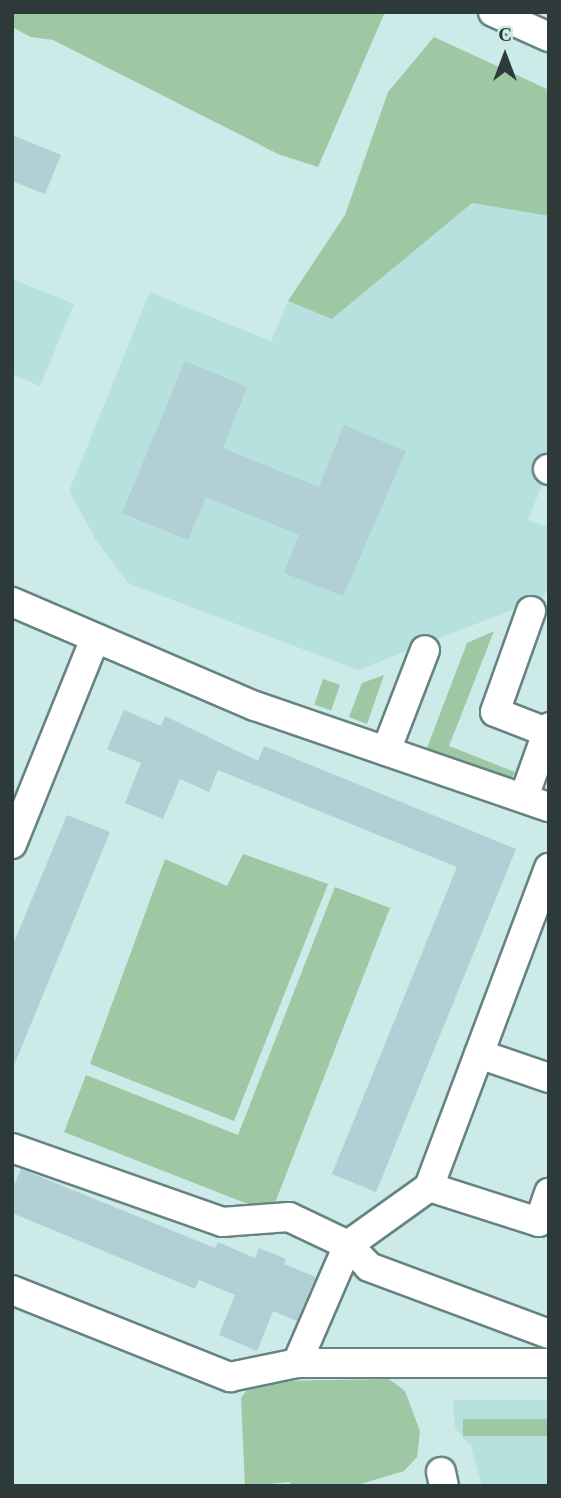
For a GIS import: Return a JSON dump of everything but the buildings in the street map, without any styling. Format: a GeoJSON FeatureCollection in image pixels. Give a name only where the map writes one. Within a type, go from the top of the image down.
{"type":"FeatureCollection","features":[{"type":"Feature","properties":{"kind":"street"},"geometry":{"type":"LineString","coordinates":[[494,12],[549,37]]}},
{"type":"Feature","properties":{"kind":"street"},"geometry":{"type":"LineString","coordinates":[[12,603],[255,706],[536,802],[548,731],[495,712],[531,611]]}},
{"type":"Feature","properties":{"kind":"street"},"geometry":{"type":"LineString","coordinates":[[12,844],[94,640]]}},
{"type":"Feature","properties":{"kind":"street"},"geometry":{"type":"LineString","coordinates":[[386,751],[425,650]]}},
{"type":"Feature","properties":{"kind":"street"},"geometry":{"type":"LineString","coordinates":[[297,1363],[348,1245],[429,1187],[549,868]]}},
{"type":"Feature","properties":{"kind":"street"},"geometry":{"type":"LineString","coordinates":[[479,1054],[549,1078]]}},
{"type":"Feature","properties":{"kind":"street"},"geometry":{"type":"LineString","coordinates":[[12,1147],[222,1223],[289,1217],[348,1245],[369,1267],[549,1334]]}},
{"type":"Feature","properties":{"kind":"street"},"geometry":{"type":"LineString","coordinates":[[429,1187],[539,1222],[549,1193]]}},
{"type":"Feature","properties":{"kind":"street"},"geometry":{"type":"LineString","coordinates":[[12,1290],[230,1377],[297,1363],[549,1363]]}},
{"type":"Feature","properties":{"kind":"shaded area"},"geometry":{"type":"Polygon","coordinates":[[[472,203],[549,216],[549,467],[528,520],[549,528],[549,584],[543,598],[358,670],[128,583],[97,542],[69,491],[150,292],[271,341],[288,301],[332,319],[472,203]]]}},
{"type":"Feature","properties":{"kind":"shaded area"},"geometry":{"type":"Polygon","coordinates":[[[12,279],[74,304],[40,386],[12,374],[12,279]]]}},
{"type":"Feature","properties":{"kind":"shaded area"},"geometry":{"type":"Polygon","coordinates":[[[453,1400],[549,1400],[549,1486],[482,1486],[471,1446],[455,1428],[453,1400]]]}},
{"type":"Feature","properties":{"kind":"green space"},"geometry":{"type":"Polygon","coordinates":[[[12,12],[385,12],[318,167],[278,154],[53,40],[31,37],[12,27],[12,12]]]}},
{"type":"Feature","properties":{"kind":"green space"},"geometry":{"type":"Polygon","coordinates":[[[434,37],[549,90],[549,216],[472,203],[332,319],[288,301],[345,215],[388,92],[434,37]]]}},
{"type":"Feature","properties":{"kind":"green space"},"geometry":{"type":"Polygon","coordinates":[[[494,631],[449,746],[515,772],[510,782],[497,781],[427,748],[467,643],[494,631]]]}},
{"type":"Feature","properties":{"kind":"green space"},"geometry":{"type":"Polygon","coordinates":[[[384,675],[367,724],[349,717],[362,683],[384,675]]]}},
{"type":"Feature","properties":{"kind":"green space"},"geometry":{"type":"Polygon","coordinates":[[[323,679],[340,685],[331,710],[314,705],[323,679]]]}},
{"type":"Feature","properties":{"kind":"green space"},"geometry":{"type":"Polygon","coordinates":[[[243,854],[328,884],[234,1121],[90,1064],[165,859],[227,886],[243,854]]]}},
{"type":"Feature","properties":{"kind":"green space"},"geometry":{"type":"Polygon","coordinates":[[[335,887],[390,908],[271,1213],[64,1132],[86,1075],[238,1135],[335,887]]]}},
{"type":"Feature","properties":{"kind":"green space"},"geometry":{"type":"Polygon","coordinates":[[[389,1379],[405,1391],[420,1431],[417,1457],[404,1471],[354,1486],[292,1486],[290,1482],[245,1486],[241,1398],[249,1387],[273,1381],[389,1379]]]}},
{"type":"Feature","properties":{"kind":"green space"},"geometry":{"type":"Polygon","coordinates":[[[463,1419],[549,1419],[549,1436],[463,1436],[463,1419]]]}}]}
